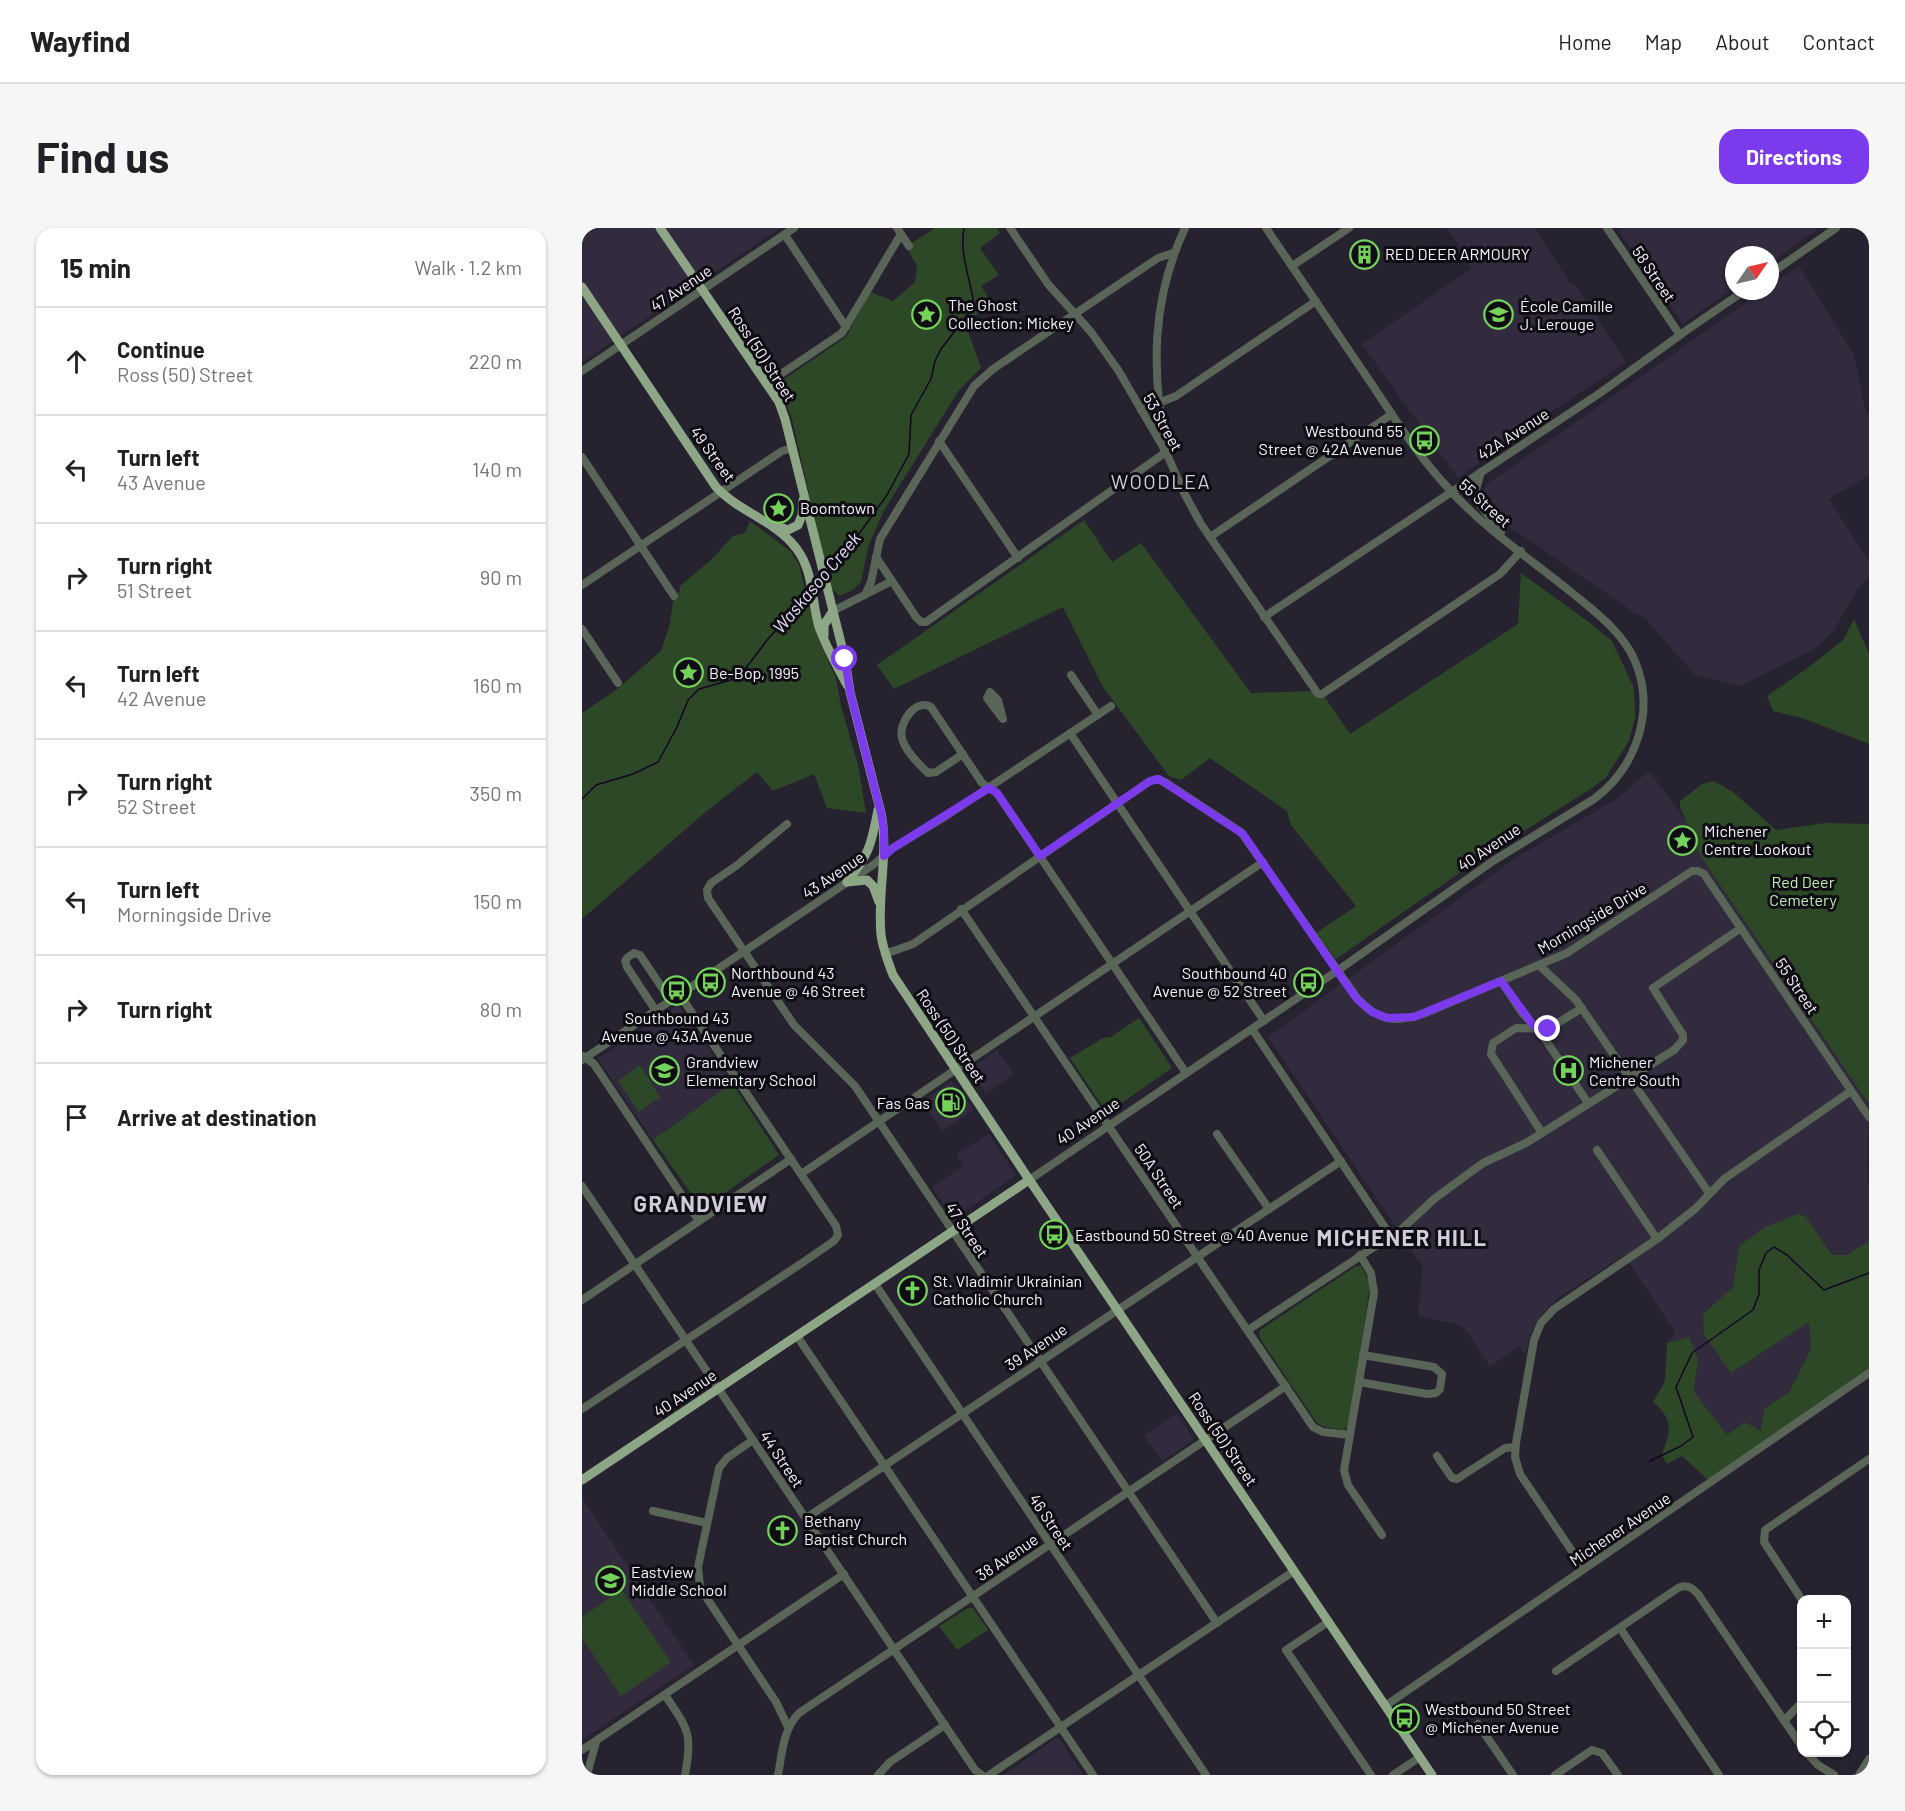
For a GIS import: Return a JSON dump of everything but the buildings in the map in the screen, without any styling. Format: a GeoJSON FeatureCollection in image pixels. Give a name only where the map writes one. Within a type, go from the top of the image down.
{"type":"FeatureCollection","features":[{"type":"Feature","properties":{"kind":"main road","name":"Ross (50) Street"},"geometry":{"type":"LineString","coordinates":[[660,228],[783,411],[803,485],[849,677],[850,692],[879,804],[884,831],[881,933],[885,954],[896,980],[1432,1775]]}},
{"type":"Feature","properties":{"kind":"main road","name":"49 Street"},"geometry":{"type":"LineString","coordinates":[[582,287],[721,492],[787,537],[796,548],[806,565],[811,581],[819,625],[850,692]]}},
{"type":"Feature","properties":{"kind":"main road"},"geometry":{"type":"LineString","coordinates":[[768,524],[788,530],[798,525],[802,515],[803,485]]}},
{"type":"Feature","properties":{"kind":"main road"},"geometry":{"type":"LineString","coordinates":[[814,602],[827,611],[833,611],[824,628],[825,641]]}},
{"type":"Feature","properties":{"kind":"main road"},"geometry":{"type":"LineString","coordinates":[[847,882],[862,864],[870,848],[879,804]]}},
{"type":"Feature","properties":{"kind":"main road"},"geometry":{"type":"LineString","coordinates":[[847,882],[861,879],[869,882],[875,890],[880,907]]}},
{"type":"Feature","properties":{"kind":"main road","name":"40 Avenue"},"geometry":{"type":"LineString","coordinates":[[582,1480],[1029,1180]]}},
{"type":"Feature","properties":{"kind":"street","name":"47 Avenue"},"geometry":{"type":"LineString","coordinates":[[582,371],[794,228]]}},
{"type":"Feature","properties":{"kind":"street","name":"53 Street"},"geometry":{"type":"LineString","coordinates":[[1010,228],[1048,284],[1104,350],[1166,452],[1190,505],[1311,687],[1318,694],[1322,694],[1500,574],[1521,551]]}},
{"type":"Feature","properties":{"kind":"street"},"geometry":{"type":"LineString","coordinates":[[876,557],[921,622],[928,621],[1166,452],[1158,404],[1155,362],[1156,332],[1173,253],[1185,228]]}},
{"type":"Feature","properties":{"kind":"street","name":"55 Street"},"geometry":{"type":"LineString","coordinates":[[1266,228],[1427,464],[1451,492],[1606,621],[1626,645],[1635,661],[1642,691],[1643,718],[1631,757],[1609,786]]}},
{"type":"Feature","properties":{"kind":"street"},"geometry":{"type":"LineString","coordinates":[[1292,266],[1349,228]]}},
{"type":"Feature","properties":{"kind":"street","name":"58 Street"},"geometry":{"type":"LineString","coordinates":[[1607,228],[1680,334]]}},
{"type":"Feature","properties":{"kind":"street"},"geometry":{"type":"LineString","coordinates":[[1779,268],[1836,228]]}},
{"type":"Feature","properties":{"kind":"street"},"geometry":{"type":"LineString","coordinates":[[766,384],[839,335],[846,327],[899,231],[909,246]]}},
{"type":"Feature","properties":{"kind":"street"},"geometry":{"type":"LineString","coordinates":[[785,235],[846,327]]}},
{"type":"Feature","properties":{"kind":"street"},"geometry":{"type":"LineString","coordinates":[[866,593],[870,585],[880,539],[968,394],[979,381],[1161,257],[1173,253]]}},
{"type":"Feature","properties":{"kind":"street","name":"42A Avenue"},"geometry":{"type":"LineString","coordinates":[[1264,617],[1600,393],[1731,300]]}},
{"type":"Feature","properties":{"kind":"street"},"geometry":{"type":"LineString","coordinates":[[1141,410],[1176,396],[1316,301]]}},
{"type":"Feature","properties":{"kind":"street"},"geometry":{"type":"LineString","coordinates":[[1210,537],[1392,414]]}},
{"type":"Feature","properties":{"kind":"street"},"geometry":{"type":"LineString","coordinates":[[939,441],[1018,558]]}},
{"type":"Feature","properties":{"kind":"street"},"geometry":{"type":"LineString","coordinates":[[582,585],[782,451],[793,448]]}},
{"type":"Feature","properties":{"kind":"street"},"geometry":{"type":"LineString","coordinates":[[582,457],[674,596]]}},
{"type":"Feature","properties":{"kind":"street"},"geometry":{"type":"LineString","coordinates":[[1482,471],[1476,487],[1476,496],[1507,540]]}},
{"type":"Feature","properties":{"kind":"street"},"geometry":{"type":"LineString","coordinates":[[833,611],[892,581]]}},
{"type":"Feature","properties":{"kind":"street"},"geometry":{"type":"LineString","coordinates":[[582,629],[618,683]]}},
{"type":"Feature","properties":{"kind":"street"},"geometry":{"type":"LineString","coordinates":[[1071,675],[1098,715]]}},
{"type":"Feature","properties":{"kind":"street"},"geometry":{"type":"LineString","coordinates":[[963,754],[936,772],[928,773],[903,742],[901,732],[903,723],[917,707],[923,704],[928,705],[963,754],[982,783],[997,793],[1186,1073]]}},
{"type":"Feature","properties":{"kind":"street","name":"43 Avenue"},"geometry":{"type":"LineString","coordinates":[[583,1058],[744,952],[893,848],[989,788],[1111,706]]}},
{"type":"Feature","properties":{"kind":"street"},"geometry":{"type":"LineString","coordinates":[[1070,733],[1264,1021]]}},
{"type":"Feature","properties":{"kind":"street"},"geometry":{"type":"LineString","coordinates":[[885,954],[913,944],[1150,781],[1159,779],[1240,830],[1337,971]]}},
{"type":"Feature","properties":{"kind":"street","name":"40 Avenue"},"geometry":{"type":"LineString","coordinates":[[1029,1180],[1337,971],[1493,861],[1594,799],[1609,786]]}},
{"type":"Feature","properties":{"kind":"street","name":"47 Street"},"geometry":{"type":"LineString","coordinates":[[788,824],[736,866],[712,882],[707,890],[708,898],[794,1025],[852,1083],[1217,1623]]}},
{"type":"Feature","properties":{"kind":"street"},"geometry":{"type":"LineString","coordinates":[[801,1174],[1263,862]]}},
{"type":"Feature","properties":{"kind":"street","name":"Morningside Drive"},"geometry":{"type":"LineString","coordinates":[[1337,971],[1364,1006],[1379,1016],[1406,1019],[1423,1014],[1567,953],[1692,871],[1700,871]]}},
{"type":"Feature","properties":{"kind":"street","name":"55 Street"},"geometry":{"type":"LineString","coordinates":[[1700,871],[1869,1118]]}},
{"type":"Feature","properties":{"kind":"street","name":"50A Street"},"geometry":{"type":"LineString","coordinates":[[961,909],[1313,1427],[1323,1432],[1350,1435]]}},
{"type":"Feature","properties":{"kind":"street"},"geometry":{"type":"LineString","coordinates":[[1248,1330],[1402,1228],[1434,1199],[1483,1164],[1517,1148],[1674,1050],[1683,1038],[1653,988],[1741,928]]}},
{"type":"Feature","properties":{"kind":"street"},"geometry":{"type":"LineString","coordinates":[[656,1011],[627,967],[625,961],[629,955],[634,953],[640,955],[671,1001]]}},
{"type":"Feature","properties":{"kind":"street"},"geometry":{"type":"LineString","coordinates":[[1539,965],[1575,998],[1709,1193]]}},
{"type":"Feature","properties":{"kind":"street"},"geometry":{"type":"LineString","coordinates":[[1501,981],[1523,1014],[1539,1030],[1588,1103]]}},
{"type":"Feature","properties":{"kind":"street"},"geometry":{"type":"LineString","coordinates":[[582,1409],[832,1243],[838,1235],[838,1229],[680,995]]}},
{"type":"Feature","properties":{"kind":"street"},"geometry":{"type":"LineString","coordinates":[[1542,1133],[1491,1054],[1493,1043],[1513,1030],[1550,1028],[1582,1008]]}},
{"type":"Feature","properties":{"kind":"street"},"geometry":{"type":"LineString","coordinates":[[1252,1029],[1390,1235]]}},
{"type":"Feature","properties":{"kind":"street"},"geometry":{"type":"LineString","coordinates":[[583,1058],[594,1064],[699,1221]]}},
{"type":"Feature","properties":{"kind":"street"},"geometry":{"type":"LineString","coordinates":[[1584,1569],[1520,1474],[1515,1457],[1533,1346],[1538,1330],[1554,1308],[1656,1239],[1690,1213],[1728,1176],[1851,1091]]}},
{"type":"Feature","properties":{"kind":"street"},"geometry":{"type":"LineString","coordinates":[[1217,1134],[1269,1209]]}},
{"type":"Feature","properties":{"kind":"street"},"geometry":{"type":"LineString","coordinates":[[1597,1150],[1656,1239]]}},
{"type":"Feature","properties":{"kind":"street"},"geometry":{"type":"LineString","coordinates":[[582,1299],[791,1159]]}},
{"type":"Feature","properties":{"kind":"street","name":"39 Avenue"},"geometry":{"type":"LineString","coordinates":[[806,1518],[1341,1161]]}},
{"type":"Feature","properties":{"kind":"street","name":"44 Street"},"geometry":{"type":"LineString","coordinates":[[582,1186],[975,1770],[982,1775]]}},
{"type":"Feature","properties":{"kind":"street"},"geometry":{"type":"LineString","coordinates":[[1360,1255],[1371,1273],[1374,1286],[1344,1470],[1346,1480],[1382,1535]]}},
{"type":"Feature","properties":{"kind":"street","name":"46 Street"},"geometry":{"type":"LineString","coordinates":[[875,1284],[1206,1775]]}},
{"type":"Feature","properties":{"kind":"street"},"geometry":{"type":"LineString","coordinates":[[797,1336],[1093,1775]]}},
{"type":"Feature","properties":{"kind":"street"},"geometry":{"type":"LineString","coordinates":[[1359,1382],[1431,1395],[1439,1391],[1442,1377],[1440,1371],[1434,1367],[1364,1355]]}},
{"type":"Feature","properties":{"kind":"street","name":"Michener Avenue"},"geometry":{"type":"LineString","coordinates":[[1385,1706],[1869,1373]]}},
{"type":"Feature","properties":{"kind":"street","name":"38 Avenue"},"geometry":{"type":"LineString","coordinates":[[788,1727],[803,1710],[1286,1386]]}},
{"type":"Feature","properties":{"kind":"street"},"geometry":{"type":"LineString","coordinates":[[753,1440],[720,1465],[698,1567],[700,1586],[705,1598],[776,1702],[788,1727],[778,1775]]}},
{"type":"Feature","properties":{"kind":"street"},"geometry":{"type":"LineString","coordinates":[[1437,1456],[1452,1478],[1457,1479],[1505,1448],[1515,1447]]}},
{"type":"Feature","properties":{"kind":"street"},"geometry":{"type":"LineString","coordinates":[[1799,1595],[1766,1546],[1764,1534],[1768,1527],[1869,1459]]}},
{"type":"Feature","properties":{"kind":"street"},"geometry":{"type":"LineString","coordinates":[[653,1511],[707,1522]]}},
{"type":"Feature","properties":{"kind":"street"},"geometry":{"type":"LineString","coordinates":[[989,1775],[1294,1571]]}},
{"type":"Feature","properties":{"kind":"street"},"geometry":{"type":"LineString","coordinates":[[582,1750],[844,1574]]}},
{"type":"Feature","properties":{"kind":"street"},"geometry":{"type":"LineString","coordinates":[[1556,1671],[1678,1588],[1690,1587],[1698,1594],[1797,1740]]}},
{"type":"Feature","properties":{"kind":"street"},"geometry":{"type":"LineString","coordinates":[[1328,1622],[1286,1650],[1371,1775]]}},
{"type":"Feature","properties":{"kind":"street"},"geometry":{"type":"LineString","coordinates":[[1620,1628],[1719,1775]]}},
{"type":"Feature","properties":{"kind":"street"},"geometry":{"type":"LineString","coordinates":[[665,1695],[688,1733],[690,1748],[685,1775]]}},
{"type":"Feature","properties":{"kind":"street"},"geometry":{"type":"LineString","coordinates":[[1784,1721],[1801,1703]]}},
{"type":"Feature","properties":{"kind":"street"},"geometry":{"type":"LineString","coordinates":[[1478,1724],[1512,1775]]}},
{"type":"Feature","properties":{"kind":"street"},"geometry":{"type":"LineString","coordinates":[[878,1775],[890,1762],[945,1725]]}},
{"type":"Feature","properties":{"kind":"street"},"geometry":{"type":"LineString","coordinates":[[587,1775],[597,1740]]}},
{"type":"Feature","properties":{"kind":"street"},"geometry":{"type":"LineString","coordinates":[[1555,1775],[1592,1750],[1602,1753],[1618,1775]]}},
{"type":"Feature","properties":{"kind":"street"},"geometry":{"type":"LineString","coordinates":[[1393,1775],[1420,1757]]}},
{"type":"Feature","properties":{"kind":"street"},"geometry":{"type":"LineString","coordinates":[[1811,1757],[1818,1765],[1834,1775]]}},
{"type":"Feature","properties":{"kind":"street"},"geometry":{"type":"LineString","coordinates":[[1859,1775],[1869,1759]]}},
{"type":"Feature","properties":{"kind":"shaded area"},"geometry":{"type":"Polygon","coordinates":[[[582,228],[780,228],[582,362],[582,228]]]}},
{"type":"Feature","properties":{"kind":"shaded area","name":"École Camille J. Lerouge"},"geometry":{"type":"Polygon","coordinates":[[[1447,228],[1535,228],[1570,283],[1576,286],[1626,362],[1509,440],[1458,478],[1362,344],[1471,269],[1447,228]]]}},
{"type":"Feature","properties":{"kind":"shaded area"},"geometry":{"type":"Polygon","coordinates":[[[1621,228],[1819,228],[1779,257],[1779,246],[1725,246],[1725,294],[1683,324],[1618,230],[1621,228]]]}},
{"type":"Feature","properties":{"kind":"shaded area"},"geometry":{"type":"Polygon","coordinates":[[[1799,266],[1854,355],[1865,409],[1869,415],[1869,475],[1829,499],[1869,561],[1869,576],[1857,590],[1834,630],[1813,650],[1740,686],[1694,674],[1644,617],[1507,525],[1487,504],[1483,493],[1486,485],[1750,300],[1779,300],[1779,280],[1799,266]]]}},
{"type":"Feature","properties":{"kind":"shaded area","name":"Michener Centre South"},"geometry":{"type":"Polygon","coordinates":[[[1649,771],[1687,822],[1701,857],[1869,1104],[1867,1180],[1869,1184],[1869,1241],[1848,1255],[1832,1255],[1806,1217],[1739,1246],[1733,1287],[1703,1314],[1731,1372],[1809,1321],[1811,1349],[1789,1392],[1764,1409],[1762,1431],[1745,1422],[1727,1435],[1694,1392],[1698,1359],[1689,1337],[1667,1343],[1675,1332],[1624,1255],[1558,1298],[1540,1316],[1529,1338],[1526,1355],[1519,1346],[1490,1367],[1466,1330],[1460,1325],[1418,1316],[1423,1267],[1268,1037],[1517,857],[1618,798],[1649,771]]]}},
{"type":"Feature","properties":{"kind":"shaded area","name":"Grandview Elementary School"},"geometry":{"type":"Polygon","coordinates":[[[678,1005],[732,1083],[653,1140],[598,1059],[678,1005]]]}},
{"type":"Feature","properties":{"kind":"shaded area"},"geometry":{"type":"Polygon","coordinates":[[[997,1050],[1014,1074],[986,1094],[971,1068],[997,1050]]]}},
{"type":"Feature","properties":{"kind":"shaded area"},"geometry":{"type":"Polygon","coordinates":[[[952,1081],[974,1110],[942,1131],[922,1101],[952,1081]]]}},
{"type":"Feature","properties":{"kind":"shaded area"},"geometry":{"type":"Polygon","coordinates":[[[989,1134],[1016,1175],[953,1219],[932,1187],[963,1166],[956,1154],[989,1134]]]}},
{"type":"Feature","properties":{"kind":"shaded area"},"geometry":{"type":"Polygon","coordinates":[[[1177,1413],[1194,1440],[1162,1461],[1144,1436],[1177,1413]]]}},
{"type":"Feature","properties":{"kind":"shaded area","name":"Eastview Middle School"},"geometry":{"type":"Polygon","coordinates":[[[582,1498],[694,1665],[582,1740],[582,1498]]]}},
{"type":"Feature","properties":{"kind":"shaded area"},"geometry":{"type":"Polygon","coordinates":[[[1059,1738],[1083,1775],[1003,1775],[1055,1739],[1059,1738]]]}},
{"type":"Feature","properties":{"kind":"green space"},"geometry":{"type":"Polygon","coordinates":[[[935,228],[997,228],[1000,233],[980,248],[999,275],[981,286],[992,303],[965,323],[981,368],[959,390],[883,512],[868,547],[861,582],[853,590],[839,596],[830,586],[791,415],[777,384],[846,337],[870,292],[893,301],[915,282],[917,266],[906,247],[935,228]]]}},
{"type":"Feature","properties":{"kind":"green space"},"geometry":{"type":"Polygon","coordinates":[[[1084,520],[1112,562],[1141,543],[1251,693],[1313,691],[1322,693],[1350,734],[1518,624],[1521,573],[1612,641],[1634,688],[1635,718],[1629,741],[1606,777],[1595,786],[1478,860],[1336,959],[1316,933],[1356,906],[1291,825],[1287,811],[1210,758],[1181,780],[1169,776],[1103,687],[1063,607],[894,689],[877,665],[1084,520]]]}},
{"type":"Feature","properties":{"kind":"green space"},"geometry":{"type":"Polygon","coordinates":[[[750,521],[790,551],[799,565],[817,636],[836,678],[841,706],[858,765],[866,813],[827,808],[814,774],[773,791],[757,772],[709,809],[582,919],[582,713],[616,690],[661,651],[670,624],[673,601],[680,591],[680,586],[712,559],[733,536],[745,533],[750,521]]]}},
{"type":"Feature","properties":{"kind":"green space"},"geometry":{"type":"Polygon","coordinates":[[[1854,619],[1869,654],[1869,744],[1805,719],[1773,711],[1767,696],[1843,640],[1854,619]]]}},
{"type":"Feature","properties":{"kind":"green space","name":"Red Deer Cemetery"},"geometry":{"type":"Polygon","coordinates":[[[1714,781],[1733,792],[1776,830],[1825,823],[1869,824],[1869,1104],[1701,857],[1680,807],[1680,801],[1702,784],[1714,781]]]}},
{"type":"Feature","properties":{"kind":"green space"},"geometry":{"type":"Polygon","coordinates":[[[1139,1018],[1172,1068],[1107,1113],[1070,1058],[1103,1038],[1111,1037],[1139,1018]]]}},
{"type":"Feature","properties":{"kind":"green space"},"geometry":{"type":"Polygon","coordinates":[[[640,1065],[660,1097],[639,1112],[618,1081],[640,1065]]]}},
{"type":"Feature","properties":{"kind":"green space"},"geometry":{"type":"Polygon","coordinates":[[[732,1083],[779,1155],[702,1209],[653,1140],[732,1083]]]}},
{"type":"Feature","properties":{"kind":"green space"},"geometry":{"type":"Polygon","coordinates":[[[1798,1214],[1806,1217],[1832,1255],[1848,1255],[1869,1241],[1869,1373],[1710,1482],[1682,1456],[1667,1464],[1662,1455],[1667,1440],[1668,1421],[1653,1402],[1665,1381],[1667,1343],[1689,1337],[1698,1359],[1694,1392],[1727,1435],[1745,1422],[1761,1431],[1764,1409],[1789,1392],[1811,1349],[1809,1322],[1731,1373],[1704,1334],[1703,1314],[1733,1287],[1739,1246],[1766,1227],[1798,1214]]]}},
{"type":"Feature","properties":{"kind":"green space"},"geometry":{"type":"Polygon","coordinates":[[[1356,1266],[1361,1266],[1370,1283],[1350,1423],[1344,1430],[1325,1427],[1317,1423],[1259,1334],[1260,1330],[1356,1266]]]}},
{"type":"Feature","properties":{"kind":"green space"},"geometry":{"type":"Polygon","coordinates":[[[622,1590],[671,1662],[621,1696],[582,1638],[582,1617],[622,1590]]]}},
{"type":"Feature","properties":{"kind":"green space"},"geometry":{"type":"Polygon","coordinates":[[[968,1608],[973,1608],[988,1630],[957,1650],[939,1626],[968,1608]]]}},
{"type":"Feature","properties":{"kind":"waterway","name":"Waskasoo Creek"},"geometry":{"type":"LineString","coordinates":[[827,572],[856,538],[887,495],[909,454],[911,415],[931,379],[935,361],[941,349],[974,306],[964,258],[964,228]]}},
{"type":"Feature","properties":{"kind":"waterway","name":"Waskasoo Creek"},"geometry":{"type":"LineString","coordinates":[[582,799],[596,785],[633,774],[658,762],[677,727],[688,700],[699,689],[731,680],[745,669],[768,639],[809,594]]}},
{"type":"Feature","properties":{"kind":"waterway"},"geometry":{"type":"LineString","coordinates":[[1650,1461],[1681,1446],[1693,1437],[1676,1387],[1692,1353],[1753,1310],[1759,1294],[1759,1270],[1766,1253],[1774,1247],[1787,1255],[1824,1290],[1869,1273]]}},
{"type":"Feature","properties":{"kind":"place","name":"RED DEER ARMOURY"},"geometry":{"type":"Point","coordinates":[1364,254]}},
{"type":"Feature","properties":{"kind":"place","name":"The Ghost Collection: Mickey"},"geometry":{"type":"Point","coordinates":[927,314]}},
{"type":"Feature","properties":{"kind":"place","name":"École Camille J. Lerouge"},"geometry":{"type":"Point","coordinates":[1499,315]}},
{"type":"Feature","properties":{"kind":"place","name":"Westbound 55 Street @ 42A Avenue"},"geometry":{"type":"Point","coordinates":[1424,440]}},
{"type":"Feature","properties":{"kind":"place","name":"Boomtown"},"geometry":{"type":"Point","coordinates":[779,508]}},
{"type":"Feature","properties":{"kind":"place","name":"Be-Bop, 1995"},"geometry":{"type":"Point","coordinates":[688,673]}},
{"type":"Feature","properties":{"kind":"place","name":"Michener Centre Lookout"},"geometry":{"type":"Point","coordinates":[1683,840]}},
{"type":"Feature","properties":{"kind":"place","name":"Northbound 43 Avenue @ 46 Street"},"geometry":{"type":"Point","coordinates":[710,982]}},
{"type":"Feature","properties":{"kind":"place","name":"Southbound 40 Avenue @ 52 Street"},"geometry":{"type":"Point","coordinates":[1308,982]}},
{"type":"Feature","properties":{"kind":"place","name":"Southbound 43 Avenue @ 43A Avenue"},"geometry":{"type":"Point","coordinates":[677,990]}},
{"type":"Feature","properties":{"kind":"place","name":"Grandview Elementary School"},"geometry":{"type":"Point","coordinates":[665,1071]}},
{"type":"Feature","properties":{"kind":"place","name":"Michener Centre South"},"geometry":{"type":"Point","coordinates":[1568,1071]}},
{"type":"Feature","properties":{"kind":"place","name":"Fas Gas"},"geometry":{"type":"Point","coordinates":[951,1103]}},
{"type":"Feature","properties":{"kind":"place","name":"Eastbound 50 Street @ 40 Avenue"},"geometry":{"type":"Point","coordinates":[1054,1235]}},
{"type":"Feature","properties":{"kind":"place","name":"St. Vladimir Ukrainian Catholic Church"},"geometry":{"type":"Point","coordinates":[912,1290]}},
{"type":"Feature","properties":{"kind":"place","name":"Bethany Baptist Church"},"geometry":{"type":"Point","coordinates":[783,1530]}},
{"type":"Feature","properties":{"kind":"place","name":"Eastview Middle School"},"geometry":{"type":"Point","coordinates":[610,1581]}},
{"type":"Feature","properties":{"kind":"place","name":"Westbound 50 Street @ Michener Avenue"},"geometry":{"type":"Point","coordinates":[1404,1718]}},
{"type":"Feature","properties":{"kind":"district","name":"WOODLEA"},"geometry":{"type":"Point","coordinates":[1161,482]}},
{"type":"Feature","properties":{"kind":"district","name":"GRANDVIEW"},"geometry":{"type":"Point","coordinates":[701,1204]}},
{"type":"Feature","properties":{"kind":"district","name":"MICHENER HILL"},"geometry":{"type":"Point","coordinates":[1402,1238]}},
{"type":"Feature","properties":{"kind":"route"},"geometry":{"type":"LineString","coordinates":[[845,659],[850,692],[881,813],[884,856],[893,848],[989,788],[997,793],[1040,856],[1150,781],[1159,779],[1243,834],[1357,999],[1372,1012],[1387,1018],[1406,1019],[1501,981],[1533,1025],[1539,1030],[1548,1029]]}}]}
